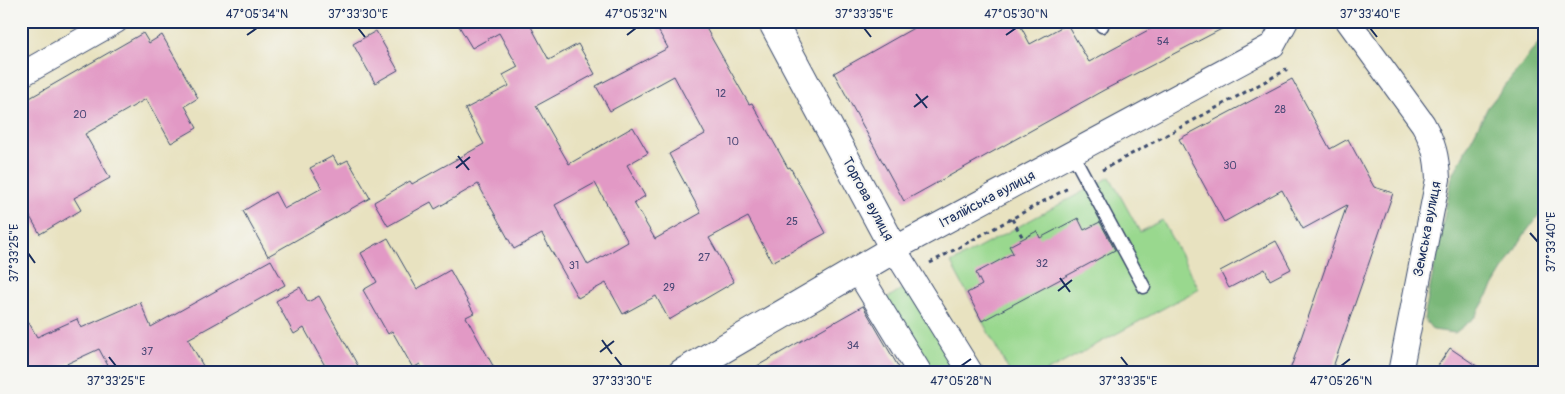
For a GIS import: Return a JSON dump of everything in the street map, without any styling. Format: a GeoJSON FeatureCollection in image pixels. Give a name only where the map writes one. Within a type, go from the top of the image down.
{"type":"FeatureCollection","features":[{"type":"Feature","properties":{"kind":"street"},"geometry":{"type":"LineString","coordinates":[[21,76],[116,21]]}},
{"type":"Feature","properties":{"kind":"street","name":"Торгова вулиця"},"geometry":{"type":"LineString","coordinates":[[772,21],[894,248],[971,373]]}},
{"type":"Feature","properties":{"kind":"street","name":"Італійська вулиця"},"geometry":{"type":"LineString","coordinates":[[682,373],[894,248],[1273,45],[1286,21]]}},
{"type":"Feature","properties":{"kind":"street","name":"Земська вулиця"},"geometry":{"type":"LineString","coordinates":[[1348,21],[1423,124],[1432,141],[1437,160],[1438,179],[1400,373]]}},
{"type":"Feature","properties":{"kind":"street"},"geometry":{"type":"LineString","coordinates":[[857,270],[920,373]]}},
{"type":"Feature","properties":{"kind":"lane"},"geometry":{"type":"LineString","coordinates":[[1072,153],[1144,287]]}},
{"type":"Feature","properties":{"kind":"path"},"geometry":{"type":"LineString","coordinates":[[1012,218],[1023,238]]}},
{"type":"Feature","properties":{"kind":"green space"},"geometry":{"type":"Polygon","coordinates":[[[1544,36],[1544,208],[1524,235],[1475,317],[1455,333],[1433,330],[1424,319],[1452,177],[1488,107],[1544,36]]]}},
{"type":"Feature","properties":{"kind":"green space"},"geometry":{"type":"Polygon","coordinates":[[[1110,177],[1140,232],[1162,220],[1199,289],[1044,373],[1010,373],[951,263],[1110,177]]]}},
{"type":"Feature","properties":{"kind":"green space"},"geometry":{"type":"Polygon","coordinates":[[[906,286],[960,373],[932,373],[886,299],[906,286]]]}},
{"type":"Feature","properties":{"kind":"building"},"geometry":{"type":"Polygon","coordinates":[[[456,21],[528,21],[549,60],[578,44],[595,74],[536,106],[569,164],[633,127],[648,153],[627,165],[645,196],[634,203],[655,239],[701,213],[669,154],[705,134],[674,76],[610,111],[596,86],[668,48],[653,21],[702,21],[749,104],[752,103],[788,168],[790,167],[826,233],[772,262],[748,217],[709,238],[734,282],[669,320],[656,296],[623,314],[606,283],[578,298],[542,234],[514,249],[478,184],[435,209],[431,202],[388,226],[374,202],[410,181],[412,184],[484,144],[465,109],[509,86],[503,75],[518,67],[499,33],[472,48],[456,21]],[[595,183],[555,205],[588,265],[628,242],[595,183]]]}},
{"type":"Feature","properties":{"kind":"building"},"geometry":{"type":"Polygon","coordinates":[[[926,21],[1018,21],[1030,44],[1067,24],[1089,62],[1165,21],[1237,21],[1104,90],[904,201],[834,73],[926,21]]]}},
{"type":"Feature","properties":{"kind":"building"},"geometry":{"type":"Polygon","coordinates":[[[376,31],[398,70],[375,83],[353,44],[376,31]]]}},
{"type":"Feature","properties":{"kind":"building"},"geometry":{"type":"Polygon","coordinates":[[[143,33],[149,43],[162,35],[198,98],[185,106],[197,128],[171,143],[146,99],[85,134],[110,178],[74,198],[81,210],[40,234],[21,201],[21,103],[143,33]]]}},
{"type":"Feature","properties":{"kind":"building"},"geometry":{"type":"Polygon","coordinates":[[[1292,79],[1330,149],[1348,139],[1374,187],[1393,193],[1331,373],[1289,373],[1347,205],[1303,229],[1282,190],[1224,222],[1179,139],[1292,79]]]}},
{"type":"Feature","properties":{"kind":"building"},"geometry":{"type":"Polygon","coordinates":[[[333,156],[338,165],[348,160],[370,198],[268,256],[243,211],[275,192],[284,209],[322,188],[310,168],[333,156]]]}},
{"type":"Feature","properties":{"kind":"building"},"geometry":{"type":"Polygon","coordinates":[[[1078,218],[1084,230],[1100,222],[1115,250],[982,321],[967,293],[982,285],[976,273],[1013,253],[1009,246],[1037,231],[1040,238],[1078,218]]]}},
{"type":"Feature","properties":{"kind":"building"},"geometry":{"type":"Polygon","coordinates":[[[388,238],[417,289],[450,270],[474,313],[466,317],[497,373],[425,373],[420,364],[413,368],[392,331],[388,334],[363,290],[377,282],[361,253],[388,238]]]}},
{"type":"Feature","properties":{"kind":"building"},"geometry":{"type":"Polygon","coordinates":[[[1276,241],[1291,269],[1270,280],[1265,269],[1229,288],[1220,271],[1276,241]]]}},
{"type":"Feature","properties":{"kind":"building"},"geometry":{"type":"Polygon","coordinates":[[[271,260],[285,285],[188,339],[207,373],[112,373],[99,349],[47,373],[21,373],[21,309],[37,337],[77,319],[81,328],[140,302],[151,327],[271,260]]]}},
{"type":"Feature","properties":{"kind":"building"},"geometry":{"type":"Polygon","coordinates":[[[300,287],[308,302],[319,296],[362,373],[329,373],[304,328],[294,334],[276,301],[300,287]]]}},
{"type":"Feature","properties":{"kind":"building"},"geometry":{"type":"Polygon","coordinates":[[[863,306],[902,373],[745,373],[808,337],[863,306]]]}},
{"type":"Feature","properties":{"kind":"building"},"geometry":{"type":"Polygon","coordinates":[[[1450,348],[1487,373],[1433,373],[1450,348]]]}}]}
